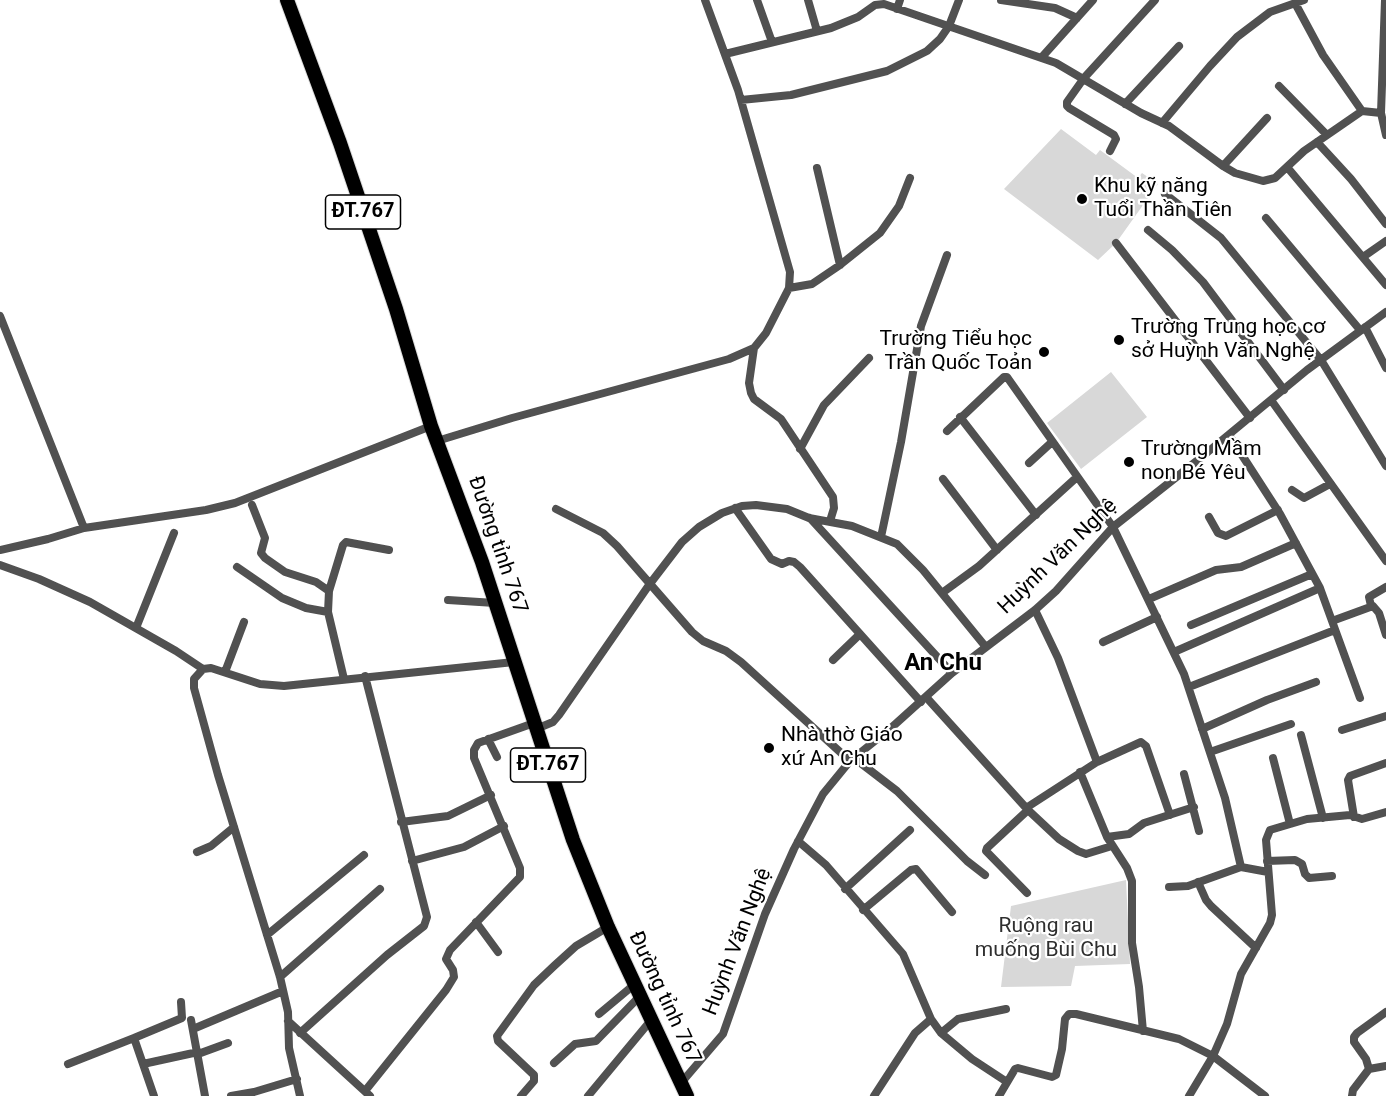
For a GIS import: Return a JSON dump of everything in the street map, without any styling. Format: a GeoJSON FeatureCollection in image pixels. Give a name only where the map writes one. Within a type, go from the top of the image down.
{"type":"FeatureCollection","features":[{"type":"Feature","properties":{"kind":"main road","name":"Đường tỉnh 767"},"geometry":{"type":"LineString","coordinates":[[288,0],[389,288],[431,426],[495,603],[573,840],[608,927],[687,1096]]}},
{"type":"Feature","properties":{"kind":"street"},"geometry":{"type":"LineString","coordinates":[[438,441],[512,418],[719,362],[754,348],[766,333],[789,288],[790,272],[741,100],[705,0]]}},
{"type":"Feature","properties":{"kind":"street"},"geometry":{"type":"LineString","coordinates":[[757,0],[772,42]]}},
{"type":"Feature","properties":{"kind":"street"},"geometry":{"type":"LineString","coordinates":[[808,0],[817,31]]}},
{"type":"Feature","properties":{"kind":"street"},"geometry":{"type":"LineString","coordinates":[[741,100],[791,95],[887,71],[927,51],[940,39],[950,26],[959,0]]}},
{"type":"Feature","properties":{"kind":"street"},"geometry":{"type":"LineString","coordinates":[[1001,0],[1055,8],[1077,18]]}},
{"type":"Feature","properties":{"kind":"street"},"geometry":{"type":"LineString","coordinates":[[1041,57],[1093,0]]}},
{"type":"Feature","properties":{"kind":"street"},"geometry":{"type":"LineString","coordinates":[[1110,151],[1116,139],[1114,135],[1066,106],[1084,78],[1155,0]]}},
{"type":"Feature","properties":{"kind":"street"},"geometry":{"type":"LineString","coordinates":[[1385,0],[1381,113],[1386,132]]}},
{"type":"Feature","properties":{"kind":"street"},"geometry":{"type":"LineString","coordinates":[[1162,123],[1238,37],[1270,12],[1292,2],[1323,55],[1362,111]]}},
{"type":"Feature","properties":{"kind":"street"},"geometry":{"type":"LineString","coordinates":[[724,54],[817,31],[858,17],[875,5],[899,4],[950,26],[1041,57],[1071,70],[1125,104],[1180,133],[1235,173],[1263,180],[1275,178],[1317,142],[1362,111],[1381,113]]}},
{"type":"Feature","properties":{"kind":"street"},"geometry":{"type":"LineString","coordinates":[[1125,104],[1179,46]]}},
{"type":"Feature","properties":{"kind":"street"},"geometry":{"type":"LineString","coordinates":[[1280,86],[1327,135]]}},
{"type":"Feature","properties":{"kind":"street"},"geometry":{"type":"LineString","coordinates":[[1223,166],[1267,118]]}},
{"type":"Feature","properties":{"kind":"street"},"geometry":{"type":"LineString","coordinates":[[1317,142],[1351,179],[1386,224]]}},
{"type":"Feature","properties":{"kind":"street"},"geometry":{"type":"LineString","coordinates":[[1287,167],[1386,285]]}},
{"type":"Feature","properties":{"kind":"street"},"geometry":{"type":"LineString","coordinates":[[817,168],[840,265]]}},
{"type":"Feature","properties":{"kind":"street"},"geometry":{"type":"LineString","coordinates":[[789,288],[812,285],[883,230],[900,206],[910,178]]}},
{"type":"Feature","properties":{"kind":"street"},"geometry":{"type":"LineString","coordinates":[[1165,194],[1221,238],[1321,360],[1386,465]]}},
{"type":"Feature","properties":{"kind":"street"},"geometry":{"type":"LineString","coordinates":[[1266,218],[1362,329],[1386,368]]}},
{"type":"Feature","properties":{"kind":"street"},"geometry":{"type":"LineString","coordinates":[[1148,230],[1172,249],[1203,282],[1284,390]]}},
{"type":"Feature","properties":{"kind":"street"},"geometry":{"type":"LineString","coordinates":[[1363,256],[1386,242]]}},
{"type":"Feature","properties":{"kind":"street"},"geometry":{"type":"LineString","coordinates":[[1116,243],[1250,418]]}},
{"type":"Feature","properties":{"kind":"street"},"geometry":{"type":"LineString","coordinates":[[881,537],[901,442],[921,326],[947,255]]}},
{"type":"Feature","properties":{"kind":"street","name":"Huỳnh Văn Nghệ"},"geometry":{"type":"LineString","coordinates":[[681,1083],[723,1034],[765,914],[798,841],[823,794],[852,760],[952,673],[1035,610],[1056,591],[1113,527],[1321,360],[1386,312]]}},
{"type":"Feature","properties":{"kind":"street"},"geometry":{"type":"LineString","coordinates":[[0,316],[84,528]]}},
{"type":"Feature","properties":{"kind":"street"},"geometry":{"type":"LineString","coordinates":[[754,348],[749,383],[751,393],[754,399],[781,419],[833,497],[834,508],[830,521]]}},
{"type":"Feature","properties":{"kind":"street"},"geometry":{"type":"LineString","coordinates":[[800,449],[824,405],[869,358]]}},
{"type":"Feature","properties":{"kind":"street"},"geometry":{"type":"LineString","coordinates":[[947,431],[1004,377],[1007,377],[1113,527],[1189,687],[1225,798],[1241,867]]}},
{"type":"Feature","properties":{"kind":"street"},"geometry":{"type":"LineString","coordinates":[[1271,400],[1386,561]]}},
{"type":"Feature","properties":{"kind":"street"},"geometry":{"type":"LineString","coordinates":[[960,417],[1036,515]]}},
{"type":"Feature","properties":{"kind":"street"},"geometry":{"type":"LineString","coordinates":[[0,550],[84,528],[206,510],[235,503],[431,426]]}},
{"type":"Feature","properties":{"kind":"street"},"geometry":{"type":"LineString","coordinates":[[1229,435],[1278,510],[1320,588],[1360,698]]}},
{"type":"Feature","properties":{"kind":"street"},"geometry":{"type":"LineString","coordinates":[[1029,463],[1053,442]]}},
{"type":"Feature","properties":{"kind":"street"},"geometry":{"type":"LineString","coordinates":[[942,593],[997,550],[1077,477]]}},
{"type":"Feature","properties":{"kind":"street"},"geometry":{"type":"LineString","coordinates":[[943,479],[997,550]]}},
{"type":"Feature","properties":{"kind":"street"},"geometry":{"type":"LineString","coordinates":[[1292,490],[1304,498],[1330,484]]}},
{"type":"Feature","properties":{"kind":"street"},"geometry":{"type":"LineString","coordinates":[[252,505],[264,538],[261,553],[265,558],[285,572],[316,582],[329,591]]}},
{"type":"Feature","properties":{"kind":"street"},"geometry":{"type":"LineString","coordinates":[[288,1021],[367,1094],[454,977],[453,970],[446,959],[447,954],[521,873],[504,826],[474,758],[474,750],[478,743],[553,722],[682,542],[699,527],[722,513],[735,508],[756,505],[775,507],[809,518],[852,526],[902,547],[985,646]]}},
{"type":"Feature","properties":{"kind":"street"},"geometry":{"type":"LineString","coordinates":[[735,508],[771,559],[782,564],[789,561],[794,562],[1027,809],[1059,839],[1086,854],[1112,846]]}},
{"type":"Feature","properties":{"kind":"street"},"geometry":{"type":"LineString","coordinates":[[556,509],[603,533],[692,632],[703,641],[726,651],[741,662],[852,760],[897,791],[967,861],[985,875]]}},
{"type":"Feature","properties":{"kind":"street"},"geometry":{"type":"LineString","coordinates":[[1209,517],[1218,533],[1226,536],[1278,510]]}},
{"type":"Feature","properties":{"kind":"street"},"geometry":{"type":"LineString","coordinates":[[809,518],[952,673]]}},
{"type":"Feature","properties":{"kind":"street"},"geometry":{"type":"LineString","coordinates":[[136,628],[174,533]]}},
{"type":"Feature","properties":{"kind":"street"},"geometry":{"type":"LineString","coordinates":[[344,679],[328,612],[329,591],[344,542],[389,550]]}},
{"type":"Feature","properties":{"kind":"street"},"geometry":{"type":"LineString","coordinates":[[1149,599],[1216,570],[1241,567],[1296,543]]}},
{"type":"Feature","properties":{"kind":"street"},"geometry":{"type":"LineString","coordinates":[[0,565],[39,579],[90,602],[203,669],[225,672],[260,684],[284,686],[514,662]]}},
{"type":"Feature","properties":{"kind":"street"},"geometry":{"type":"LineString","coordinates":[[237,567],[282,598],[306,608],[328,612]]}},
{"type":"Feature","properties":{"kind":"street"},"geometry":{"type":"LineString","coordinates":[[1191,625],[1312,574]]}},
{"type":"Feature","properties":{"kind":"street"},"geometry":{"type":"LineString","coordinates":[[1371,606],[1369,597],[1386,587]]}},
{"type":"Feature","properties":{"kind":"street"},"geometry":{"type":"LineString","coordinates":[[1174,652],[1320,588]]}},
{"type":"Feature","properties":{"kind":"street"},"geometry":{"type":"LineString","coordinates":[[448,600],[495,603]]}},
{"type":"Feature","properties":{"kind":"street"},"geometry":{"type":"LineString","coordinates":[[1189,687],[1334,626],[1371,606],[1377,608],[1386,635]]}},
{"type":"Feature","properties":{"kind":"street"},"geometry":{"type":"LineString","coordinates":[[1035,610],[1058,658],[1097,762]]}},
{"type":"Feature","properties":{"kind":"street"},"geometry":{"type":"LineString","coordinates":[[1103,642],[1157,617]]}},
{"type":"Feature","properties":{"kind":"street"},"geometry":{"type":"LineString","coordinates":[[225,672],[244,622]]}},
{"type":"Feature","properties":{"kind":"street"},"geometry":{"type":"LineString","coordinates":[[833,660],[860,634]]}},
{"type":"Feature","properties":{"kind":"street"},"geometry":{"type":"LineString","coordinates":[[203,669],[194,679],[194,688],[280,977],[288,1021],[289,1048],[300,1096]]}},
{"type":"Feature","properties":{"kind":"street"},"geometry":{"type":"LineString","coordinates":[[300,1033],[387,955],[424,926],[427,917],[365,676]]}},
{"type":"Feature","properties":{"kind":"street"},"geometry":{"type":"LineString","coordinates":[[1202,729],[1267,700],[1316,682]]}},
{"type":"Feature","properties":{"kind":"street"},"geometry":{"type":"LineString","coordinates":[[1342,730],[1386,716]]}},
{"type":"Feature","properties":{"kind":"street"},"geometry":{"type":"LineString","coordinates":[[1210,752],[1292,724]]}},
{"type":"Feature","properties":{"kind":"street"},"geometry":{"type":"LineString","coordinates":[[1302,735],[1323,818]]}},
{"type":"Feature","properties":{"kind":"street"},"geometry":{"type":"LineString","coordinates":[[488,739],[497,757]]}},
{"type":"Feature","properties":{"kind":"street"},"geometry":{"type":"LineString","coordinates":[[1027,893],[986,851],[987,848],[1027,809],[1097,762],[1141,742],[1144,743],[1170,814]]}},
{"type":"Feature","properties":{"kind":"street"},"geometry":{"type":"LineString","coordinates":[[1272,758],[1290,824]]}},
{"type":"Feature","properties":{"kind":"street"},"geometry":{"type":"LineString","coordinates":[[1354,817],[1348,780],[1350,776],[1386,763]]}},
{"type":"Feature","properties":{"kind":"street"},"geometry":{"type":"LineString","coordinates":[[1080,772],[1107,837],[1127,868],[1132,881],[1132,954],[1139,987],[1143,1031]]}},
{"type":"Feature","properties":{"kind":"street"},"geometry":{"type":"LineString","coordinates":[[1184,774],[1200,831]]}},
{"type":"Feature","properties":{"kind":"street"},"geometry":{"type":"LineString","coordinates":[[401,822],[448,816],[490,795]]}},
{"type":"Feature","properties":{"kind":"street"},"geometry":{"type":"LineString","coordinates":[[1107,837],[1129,834],[1144,823],[1194,807]]}},
{"type":"Feature","properties":{"kind":"street"},"geometry":{"type":"LineString","coordinates":[[1190,1096],[1213,1056],[1227,1024],[1241,974],[1272,915],[1267,834],[1274,828],[1290,824],[1346,815],[1362,819],[1386,812]]}},
{"type":"Feature","properties":{"kind":"street"},"geometry":{"type":"LineString","coordinates":[[412,861],[464,847],[504,826]]}},
{"type":"Feature","properties":{"kind":"street"},"geometry":{"type":"LineString","coordinates":[[197,852],[211,846],[234,827]]}},
{"type":"Feature","properties":{"kind":"street"},"geometry":{"type":"LineString","coordinates":[[845,889],[910,830]]}},
{"type":"Feature","properties":{"kind":"street"},"geometry":{"type":"LineString","coordinates":[[798,841],[826,865],[903,954],[931,1019],[941,1033],[972,1059],[1007,1082]]}},
{"type":"Feature","properties":{"kind":"street"},"geometry":{"type":"LineString","coordinates":[[267,935],[364,855]]}},
{"type":"Feature","properties":{"kind":"street"},"geometry":{"type":"LineString","coordinates":[[1267,861],[1295,860],[1302,864],[1309,878],[1332,876]]}},
{"type":"Feature","properties":{"kind":"street"},"geometry":{"type":"LineString","coordinates":[[1169,887],[1188,886],[1241,867],[1268,872]]}},
{"type":"Feature","properties":{"kind":"street"},"geometry":{"type":"LineString","coordinates":[[863,910],[911,870],[916,869],[952,912]]}},
{"type":"Feature","properties":{"kind":"street"},"geometry":{"type":"LineString","coordinates":[[1198,882],[1211,906],[1256,948]]}},
{"type":"Feature","properties":{"kind":"street"},"geometry":{"type":"LineString","coordinates":[[280,977],[380,889]]}},
{"type":"Feature","properties":{"kind":"street"},"geometry":{"type":"LineString","coordinates":[[476,922],[498,952]]}},
{"type":"Feature","properties":{"kind":"street"},"geometry":{"type":"LineString","coordinates":[[521,1096],[534,1081],[534,1075],[498,1041],[497,1036],[534,985],[576,946],[608,927]]}},
{"type":"Feature","properties":{"kind":"street"},"geometry":{"type":"LineString","coordinates":[[599,1014],[637,990]]}},
{"type":"Feature","properties":{"kind":"street"},"geometry":{"type":"LineString","coordinates":[[554,1063],[575,1044],[596,1041],[637,990]]}},
{"type":"Feature","properties":{"kind":"street"},"geometry":{"type":"LineString","coordinates":[[205,1096],[192,1024],[283,991]]}},
{"type":"Feature","properties":{"kind":"street"},"geometry":{"type":"LineString","coordinates":[[68,1064],[182,1018],[181,1002]]}},
{"type":"Feature","properties":{"kind":"street"},"geometry":{"type":"LineString","coordinates":[[941,1033],[958,1019],[1006,1010]]}},
{"type":"Feature","properties":{"kind":"street"},"geometry":{"type":"LineString","coordinates":[[1369,1069],[1366,1059],[1354,1042],[1354,1037],[1386,1012]]}},
{"type":"Feature","properties":{"kind":"street"},"geometry":{"type":"LineString","coordinates":[[999,1096],[1018,1068],[1052,1077],[1056,1075],[1062,1049],[1065,1018],[1069,1014],[1083,1015],[1179,1040],[1213,1056],[1265,1096]]}},
{"type":"Feature","properties":{"kind":"street"},"geometry":{"type":"LineString","coordinates":[[588,1096],[652,1019]]}},
{"type":"Feature","properties":{"kind":"street"},"geometry":{"type":"LineString","coordinates":[[874,1096],[915,1033],[931,1019]]}},
{"type":"Feature","properties":{"kind":"street"},"geometry":{"type":"LineString","coordinates":[[134,1038],[154,1096]]}},
{"type":"Feature","properties":{"kind":"street"},"geometry":{"type":"LineString","coordinates":[[143,1064],[198,1053],[228,1043]]}},
{"type":"Feature","properties":{"kind":"street"},"geometry":{"type":"LineString","coordinates":[[1352,1096],[1353,1090],[1369,1069],[1386,1066]]}},
{"type":"Feature","properties":{"kind":"street"},"geometry":{"type":"LineString","coordinates":[[231,1096],[254,1092],[297,1079]]}},
{"type":"Feature","properties":{"kind":"green space","name":"Khu kỹ năng Tuổi Thần Tiên"},"geometry":{"type":"Polygon","coordinates":[[[1061,129],[1096,155],[1100,150],[1138,178],[1142,173],[1158,184],[1116,243],[1098,260],[1004,189],[1061,129]]]}},
{"type":"Feature","properties":{"kind":"green space"},"geometry":{"type":"Polygon","coordinates":[[[1111,372],[1147,417],[1081,469],[1047,423],[1111,372]]]}},
{"type":"Feature","properties":{"kind":"green space","name":"Ruộng rau muống Bùi Chu"},"geometry":{"type":"Polygon","coordinates":[[[1126,880],[1130,964],[1075,966],[1071,986],[1001,987],[1011,906],[1126,880]]]}},
{"type":"Feature","properties":{"kind":"place","name":"Khu kỹ năng Tuổi Thần Tiên"},"geometry":{"type":"Point","coordinates":[1082,199]}},
{"type":"Feature","properties":{"kind":"place","name":"Trường Trung học cơ sở Huỳnh Văn Nghệ"},"geometry":{"type":"Point","coordinates":[1119,340]}},
{"type":"Feature","properties":{"kind":"place","name":"Trường Tiểu học Trần Quốc Toản"},"geometry":{"type":"Point","coordinates":[1044,352]}},
{"type":"Feature","properties":{"kind":"place","name":"Trường Mầm non Bé Yêu"},"geometry":{"type":"Point","coordinates":[1129,462]}},
{"type":"Feature","properties":{"kind":"place","name":"Nhà thờ Giáo xứ An Chu"},"geometry":{"type":"Point","coordinates":[769,748]}},
{"type":"Feature","properties":{"kind":"district","name":"An Chu"},"geometry":{"type":"Point","coordinates":[943,664]}}]}
